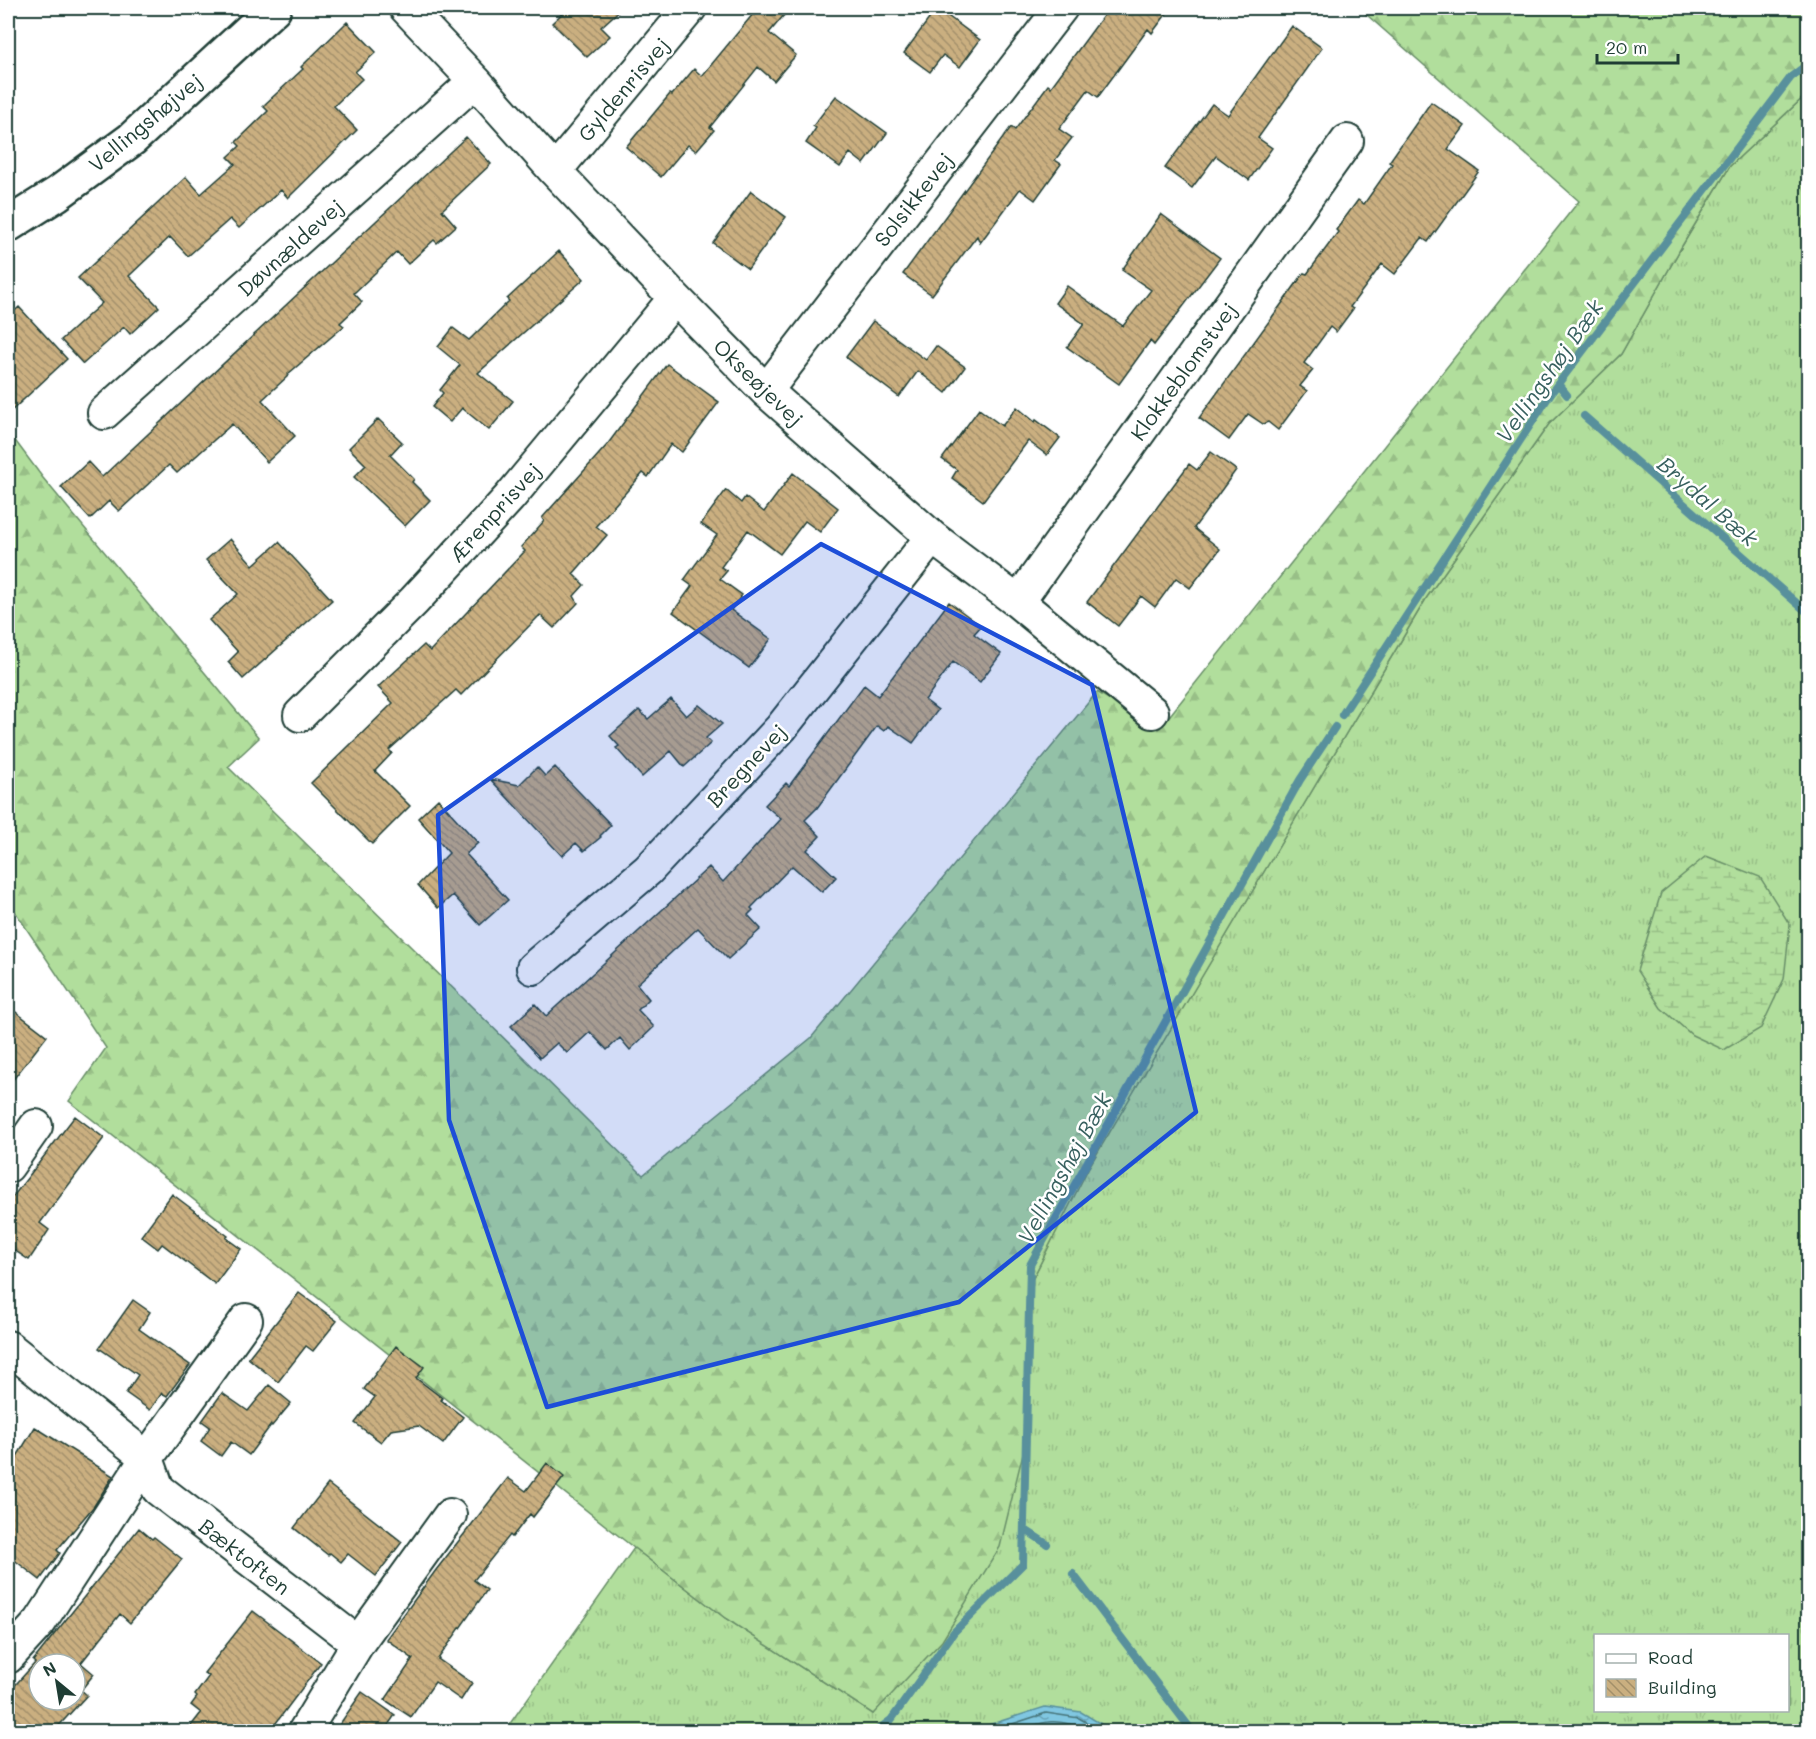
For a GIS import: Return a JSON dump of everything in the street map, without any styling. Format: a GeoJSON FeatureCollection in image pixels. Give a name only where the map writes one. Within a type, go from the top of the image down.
{"type":"FeatureCollection","features":[{"type":"Feature","properties":{"kind":"street","name":"Vellingshøjvej"},"geometry":{"type":"LineString","coordinates":[[8,225],[57,194],[132,139],[274,8]]}},
{"type":"Feature","properties":{"kind":"street","name":"Okseøjevej"},"geometry":{"type":"LineString","coordinates":[[406,8],[555,171],[766,391],[932,537],[1018,602],[1152,712]]}},
{"type":"Feature","properties":{"kind":"street","name":"Gyldenrisvej"},"geometry":{"type":"LineString","coordinates":[[555,171],[690,8]]}},
{"type":"Feature","properties":{"kind":"street","name":"Solsikkevej"},"geometry":{"type":"LineString","coordinates":[[766,391],[1061,8]]}},
{"type":"Feature","properties":{"kind":"street","name":"Døvnældevej"},"geometry":{"type":"LineString","coordinates":[[104,413],[475,81]]}},
{"type":"Feature","properties":{"kind":"street","name":"Klokkeblomstvej"},"geometry":{"type":"LineString","coordinates":[[1018,602],[1347,141]]}},
{"type":"Feature","properties":{"kind":"street","name":"Ærenprisvej"},"geometry":{"type":"LineString","coordinates":[[300,715],[414,601],[501,507],[675,298]]}},
{"type":"Feature","properties":{"kind":"street","name":"Bregnevej"},"geometry":{"type":"LineString","coordinates":[[533,968],[648,870],[781,728],[932,537]]}},
{"type":"Feature","properties":{"kind":"street"},"geometry":{"type":"LineString","coordinates":[[8,1166],[36,1126]]}},
{"type":"Feature","properties":{"kind":"street"},"geometry":{"type":"LineString","coordinates":[[8,1657],[40,1622],[147,1458],[246,1320]]}},
{"type":"Feature","properties":{"kind":"street"},"geometry":{"type":"LineString","coordinates":[[8,1347],[147,1458]]}},
{"type":"Feature","properties":{"kind":"street","name":"Bæktoften"},"geometry":{"type":"LineString","coordinates":[[147,1458],[158,1489],[358,1643]]}},
{"type":"Feature","properties":{"kind":"street"},"geometry":{"type":"LineString","coordinates":[[304,1731],[358,1643],[450,1515]]}},
{"type":"Feature","properties":{"kind":"highlighted area"},"geometry":{"type":"Polygon","coordinates":[[[821,544],[1092,685],[1196,1112],[959,1302],[547,1407],[449,1120],[438,815],[821,544]]]}},
{"type":"Feature","properties":{"kind":"green space"},"geometry":{"type":"Polygon","coordinates":[[[1359,8],[1808,8],[1808,93],[1730,166],[1621,354],[1549,424],[1427,597],[1089,1167],[1032,1280],[1024,1449],[1000,1547],[942,1641],[873,1714],[725,1618],[69,1101],[106,1048],[8,901],[8,431],[43,478],[259,738],[228,767],[643,1175],[811,1038],[1097,692],[1159,729],[1579,201],[1359,8]]]}},
{"type":"Feature","properties":{"kind":"green space"},"geometry":{"type":"Polygon","coordinates":[[[1808,93],[1808,1731],[504,1732],[634,1548],[725,1618],[873,1714],[1024,1449],[1032,1280],[1089,1166],[1427,597],[1549,424],[1621,354],[1730,166],[1808,93]]]}},
{"type":"Feature","properties":{"kind":"green space"},"geometry":{"type":"Polygon","coordinates":[[[1706,856],[1760,877],[1790,925],[1784,979],[1761,1028],[1724,1050],[1692,1035],[1661,1008],[1637,971],[1661,893],[1706,856]]]}},
{"type":"Feature","properties":{"kind":"water"},"geometry":{"type":"Polygon","coordinates":[[[1045,1707],[1081,1712],[1113,1731],[974,1731],[976,1729],[1045,1707]]]}},
{"type":"Feature","properties":{"kind":"building"},"geometry":{"type":"Polygon","coordinates":[[[568,8],[622,8],[601,27],[610,36],[587,57],[552,23],[568,8]]]}},
{"type":"Feature","properties":{"kind":"building"},"geometry":{"type":"Polygon","coordinates":[[[758,8],[790,8],[769,33],[796,55],[774,81],[758,67],[710,127],[714,130],[696,151],[688,145],[661,177],[626,147],[694,69],[702,76],[758,8]]]}},
{"type":"Feature","properties":{"kind":"building"},"geometry":{"type":"Polygon","coordinates":[[[937,8],[980,40],[960,67],[943,55],[930,72],[904,53],[937,8]]]}},
{"type":"Feature","properties":{"kind":"building"},"geometry":{"type":"Polygon","coordinates":[[[1109,8],[1171,8],[1152,33],[1148,29],[1098,97],[1088,90],[1059,129],[1072,138],[1055,160],[1061,164],[1035,200],[1020,189],[980,243],[977,236],[932,295],[903,274],[1011,127],[1015,130],[1048,85],[1051,87],[1109,8]]]}},
{"type":"Feature","properties":{"kind":"building"},"geometry":{"type":"Polygon","coordinates":[[[347,22],[376,52],[355,72],[362,79],[334,106],[357,130],[288,198],[281,190],[239,228],[230,219],[188,256],[170,237],[129,276],[159,307],[130,334],[124,327],[83,364],[61,340],[102,303],[78,278],[186,177],[201,194],[235,164],[228,157],[240,146],[236,142],[268,111],[263,106],[303,69],[301,67],[347,22]]]}},
{"type":"Feature","properties":{"kind":"building"},"geometry":{"type":"Polygon","coordinates":[[[1292,26],[1322,48],[1258,138],[1272,148],[1249,180],[1216,156],[1192,188],[1165,168],[1212,104],[1228,115],[1292,26]]]}},
{"type":"Feature","properties":{"kind":"building"},"geometry":{"type":"Polygon","coordinates":[[[836,96],[887,133],[864,164],[850,153],[840,167],[806,143],[816,128],[813,126],[836,96]]]}},
{"type":"Feature","properties":{"kind":"building"},"geometry":{"type":"Polygon","coordinates":[[[1431,102],[1465,126],[1448,149],[1479,171],[1428,242],[1422,238],[1395,274],[1382,264],[1350,307],[1353,309],[1336,332],[1330,327],[1304,363],[1313,370],[1300,386],[1307,391],[1278,430],[1268,422],[1263,424],[1248,414],[1229,440],[1199,418],[1304,273],[1307,274],[1338,232],[1336,230],[1358,200],[1364,204],[1392,164],[1389,162],[1431,102]]]}},
{"type":"Feature","properties":{"kind":"building"},"geometry":{"type":"Polygon","coordinates":[[[466,137],[491,164],[442,210],[456,226],[437,243],[434,240],[408,264],[397,252],[354,293],[362,302],[340,323],[344,326],[288,374],[262,400],[295,436],[267,462],[232,424],[177,473],[169,465],[119,511],[109,501],[90,519],[61,487],[88,462],[102,477],[466,137]]]}},
{"type":"Feature","properties":{"kind":"building"},"geometry":{"type":"Polygon","coordinates":[[[751,191],[786,217],[748,269],[713,243],[751,191]]]}},
{"type":"Feature","properties":{"kind":"building"},"geometry":{"type":"Polygon","coordinates":[[[1161,214],[1220,258],[1154,345],[1150,341],[1119,384],[1067,347],[1084,324],[1055,303],[1067,286],[1123,326],[1151,290],[1122,270],[1161,214]]]}},
{"type":"Feature","properties":{"kind":"building"},"geometry":{"type":"Polygon","coordinates":[[[559,251],[584,279],[478,373],[513,401],[489,430],[462,408],[450,422],[432,407],[443,393],[440,390],[460,365],[438,347],[453,328],[469,340],[509,301],[507,299],[559,251]]]}},
{"type":"Feature","properties":{"kind":"building"},"geometry":{"type":"Polygon","coordinates":[[[19,307],[67,359],[8,414],[8,317],[19,307]]]}},
{"type":"Feature","properties":{"kind":"building"},"geometry":{"type":"Polygon","coordinates":[[[873,321],[926,360],[936,346],[965,367],[946,393],[918,371],[899,397],[846,357],[873,321]]]}},
{"type":"Feature","properties":{"kind":"building"},"geometry":{"type":"Polygon","coordinates":[[[667,364],[719,402],[682,452],[671,444],[648,477],[643,473],[596,526],[607,535],[573,574],[584,585],[574,596],[578,603],[554,628],[540,615],[461,695],[456,690],[389,750],[392,753],[375,771],[410,806],[372,844],[311,783],[393,703],[378,687],[424,645],[430,651],[525,551],[521,547],[544,521],[542,518],[607,445],[667,364]]]}},
{"type":"Feature","properties":{"kind":"building"},"geometry":{"type":"Polygon","coordinates":[[[1017,407],[1060,438],[1047,455],[1028,441],[983,501],[952,478],[957,470],[942,459],[979,409],[1002,426],[1017,407]]]}},
{"type":"Feature","properties":{"kind":"building"},"geometry":{"type":"Polygon","coordinates":[[[378,419],[402,442],[390,455],[414,479],[412,482],[430,500],[405,526],[354,477],[366,465],[349,448],[378,419]]]}},
{"type":"Feature","properties":{"kind":"building"},"geometry":{"type":"Polygon","coordinates":[[[1211,452],[1236,470],[1194,528],[1220,549],[1190,588],[1176,578],[1155,607],[1141,596],[1118,626],[1087,602],[1189,464],[1197,470],[1211,452]]]}},
{"type":"Feature","properties":{"kind":"building"},"geometry":{"type":"Polygon","coordinates":[[[793,473],[838,508],[820,532],[805,521],[780,554],[748,530],[721,567],[727,571],[720,579],[742,595],[731,610],[771,639],[749,668],[673,612],[692,586],[684,580],[717,535],[701,524],[726,490],[741,503],[745,497],[764,512],[793,473]]]}},
{"type":"Feature","properties":{"kind":"building"},"geometry":{"type":"Polygon","coordinates":[[[230,539],[253,565],[279,542],[332,600],[243,679],[228,662],[238,652],[209,620],[238,594],[206,560],[230,539]]]}},
{"type":"Feature","properties":{"kind":"building"},"geometry":{"type":"Polygon","coordinates":[[[949,602],[981,626],[974,634],[1001,654],[980,682],[953,662],[925,700],[938,710],[913,743],[888,726],[884,731],[877,726],[817,808],[805,820],[820,836],[807,850],[836,877],[822,892],[792,866],[751,908],[753,910],[748,915],[761,929],[728,959],[698,928],[637,984],[649,999],[638,1010],[654,1027],[630,1050],[620,1038],[607,1050],[590,1032],[567,1053],[557,1043],[540,1058],[511,1026],[535,1004],[546,1016],[709,867],[723,882],[781,819],[765,805],[786,783],[789,786],[864,685],[878,696],[949,602]]]}},
{"type":"Feature","properties":{"kind":"building"},"geometry":{"type":"Polygon","coordinates":[[[671,699],[686,716],[699,705],[722,724],[706,738],[711,743],[684,767],[671,751],[642,777],[616,748],[619,746],[610,736],[639,710],[648,719],[671,699]]]}},
{"type":"Feature","properties":{"kind":"building"},"geometry":{"type":"Polygon","coordinates":[[[537,767],[545,776],[555,767],[611,825],[584,851],[576,843],[562,856],[490,779],[519,785],[537,767]]]}},
{"type":"Feature","properties":{"kind":"building"},"geometry":{"type":"Polygon","coordinates":[[[438,799],[478,843],[466,854],[508,900],[480,925],[453,895],[438,908],[418,885],[449,853],[418,818],[438,799]]]}},
{"type":"Feature","properties":{"kind":"building"},"geometry":{"type":"Polygon","coordinates":[[[8,1006],[47,1036],[8,1086],[8,1006]]]}},
{"type":"Feature","properties":{"kind":"building"},"geometry":{"type":"Polygon","coordinates":[[[75,1116],[104,1138],[40,1223],[49,1230],[29,1260],[8,1246],[8,1203],[75,1116]]]}},
{"type":"Feature","properties":{"kind":"building"},"geometry":{"type":"Polygon","coordinates":[[[172,1194],[228,1236],[226,1238],[241,1249],[215,1284],[162,1244],[158,1249],[141,1236],[172,1194]]]}},
{"type":"Feature","properties":{"kind":"building"},"geometry":{"type":"Polygon","coordinates":[[[299,1293],[337,1321],[313,1351],[306,1346],[278,1382],[248,1358],[299,1293]]]}},
{"type":"Feature","properties":{"kind":"building"},"geometry":{"type":"Polygon","coordinates":[[[133,1300],[150,1312],[139,1329],[190,1365],[167,1396],[162,1393],[150,1410],[126,1393],[138,1375],[99,1348],[133,1300]]]}},
{"type":"Feature","properties":{"kind":"building"},"geometry":{"type":"Polygon","coordinates":[[[396,1346],[424,1367],[416,1378],[463,1417],[443,1444],[419,1426],[391,1430],[381,1442],[355,1423],[375,1397],[364,1389],[396,1346]]]}},
{"type":"Feature","properties":{"kind":"building"},"geometry":{"type":"Polygon","coordinates":[[[269,1385],[291,1403],[249,1455],[231,1442],[221,1456],[201,1441],[210,1427],[202,1421],[222,1393],[248,1411],[269,1385]]]}},
{"type":"Feature","properties":{"kind":"building"},"geometry":{"type":"Polygon","coordinates":[[[35,1427],[113,1476],[94,1506],[57,1550],[60,1553],[40,1580],[8,1555],[8,1471],[35,1427]]]}},
{"type":"Feature","properties":{"kind":"building"},"geometry":{"type":"Polygon","coordinates":[[[547,1463],[564,1477],[533,1517],[530,1514],[512,1537],[510,1535],[474,1580],[487,1590],[438,1659],[472,1683],[461,1700],[435,1682],[411,1717],[385,1700],[413,1659],[386,1639],[436,1570],[508,1478],[526,1491],[547,1463]]]}},
{"type":"Feature","properties":{"kind":"building"},"geometry":{"type":"Polygon","coordinates":[[[328,1484],[402,1542],[376,1576],[348,1554],[341,1562],[330,1553],[328,1555],[294,1528],[328,1484]]]}},
{"type":"Feature","properties":{"kind":"building"},"geometry":{"type":"Polygon","coordinates":[[[139,1528],[182,1559],[130,1623],[120,1614],[87,1655],[87,1652],[40,1652],[139,1528]]]}},
{"type":"Feature","properties":{"kind":"building"},"geometry":{"type":"Polygon","coordinates":[[[253,1611],[321,1663],[270,1731],[187,1731],[201,1713],[191,1705],[197,1697],[195,1695],[209,1676],[204,1673],[253,1611]]]}},
{"type":"Feature","properties":{"kind":"building"},"geometry":{"type":"Polygon","coordinates":[[[87,1668],[94,1674],[87,1683],[87,1668]]]}},
{"type":"Feature","properties":{"kind":"building"},"geometry":{"type":"Polygon","coordinates":[[[27,1672],[27,1712],[71,1712],[54,1731],[8,1731],[8,1693],[27,1672]]]}},
{"type":"Feature","properties":{"kind":"building"},"geometry":{"type":"Polygon","coordinates":[[[362,1692],[395,1715],[384,1731],[335,1731],[362,1692]]]}},
{"type":"Feature","properties":{"kind":"waterway","name":"Vellingshøj Bæk"},"geometry":{"type":"LineString","coordinates":[[1342,715],[1551,393],[1791,77],[1808,64]]}},
{"type":"Feature","properties":{"kind":"waterway","name":"Brydal Bæk"},"geometry":{"type":"LineString","coordinates":[[1558,384],[1567,395]]}},
{"type":"Feature","properties":{"kind":"waterway","name":"Brydal Bæk"},"geometry":{"type":"LineString","coordinates":[[1584,416],[1808,613]]}},
{"type":"Feature","properties":{"kind":"waterway","name":"Vellingshøj Bæk"},"geometry":{"type":"LineString","coordinates":[[875,1732],[891,1720],[954,1632],[1023,1564],[1030,1265],[1300,780],[1335,727]]}},
{"type":"Feature","properties":{"kind":"waterway"},"geometry":{"type":"LineString","coordinates":[[1024,1529],[1047,1544]]}},
{"type":"Feature","properties":{"kind":"waterway"},"geometry":{"type":"LineString","coordinates":[[1073,1574],[1193,1732]]}}]}
